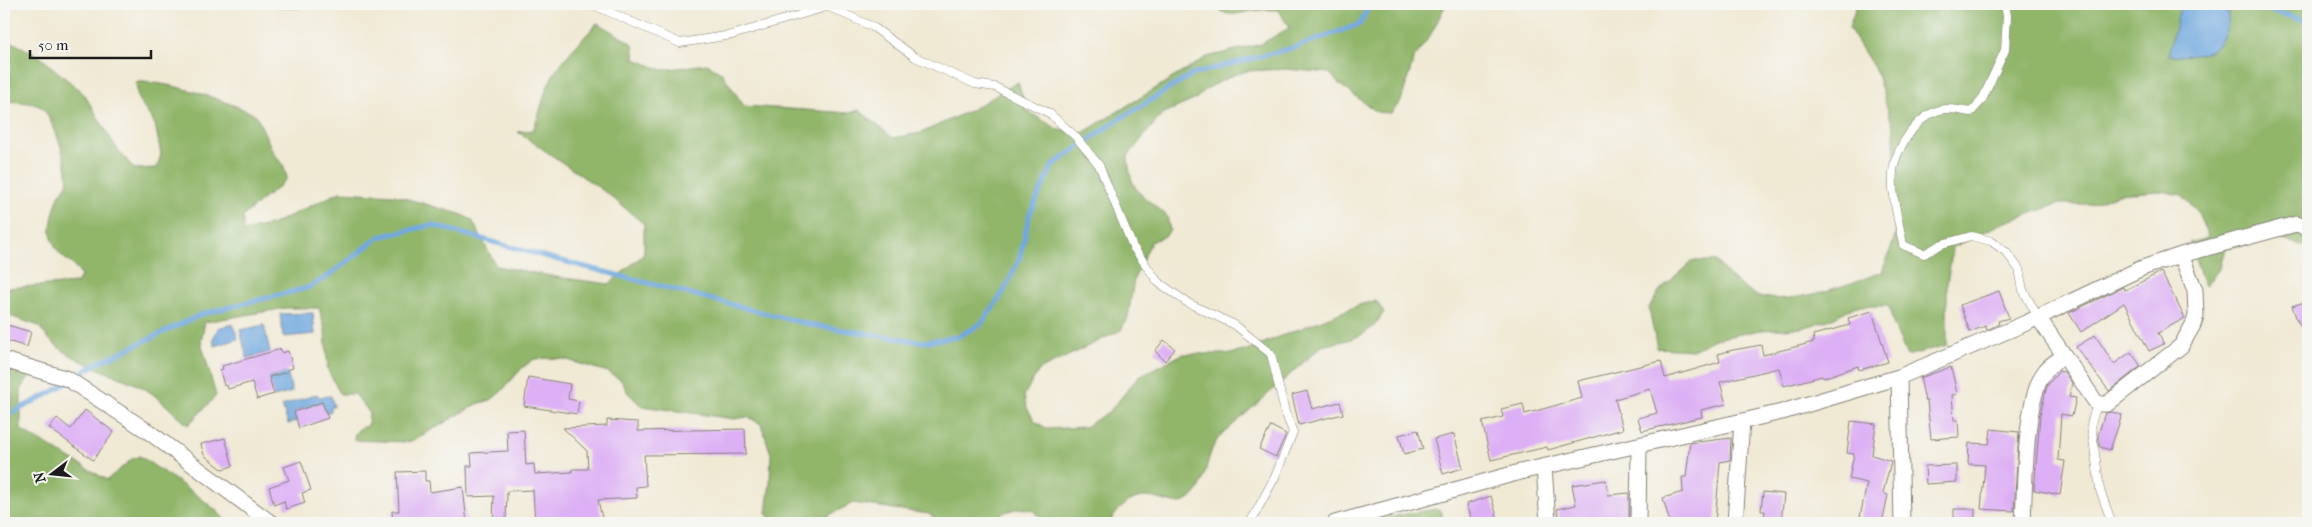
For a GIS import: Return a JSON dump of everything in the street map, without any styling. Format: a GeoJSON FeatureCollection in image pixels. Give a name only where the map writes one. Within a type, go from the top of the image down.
{"type":"FeatureCollection","features":[{"type":"Feature","properties":{"kind":"street"},"geometry":{"type":"LineString","coordinates":[[1335,523],[1544,467],[1782,412],[1899,377],[2038,317],[2142,268],[2181,255],[2296,224],[2308,228]]}},
{"type":"Feature","properties":{"kind":"street"},"geometry":{"type":"LineString","coordinates":[[2038,317],[2097,404],[2102,406],[2111,402],[2181,346],[2187,336],[2196,316],[2195,290],[2181,255]]}},
{"type":"Feature","properties":{"kind":"street"},"geometry":{"type":"LineString","coordinates":[[2023,523],[2031,413],[2037,389],[2045,371],[2064,356]]}},
{"type":"Feature","properties":{"kind":"street"},"geometry":{"type":"LineString","coordinates":[[4,360],[73,382],[149,432],[271,523]]}},
{"type":"Feature","properties":{"kind":"street"},"geometry":{"type":"LineString","coordinates":[[1899,377],[1902,523]]}},
{"type":"Feature","properties":{"kind":"street"},"geometry":{"type":"LineString","coordinates":[[1735,523],[1742,421]]}},
{"type":"Feature","properties":{"kind":"street"},"geometry":{"type":"LineString","coordinates":[[1638,523],[1639,445]]}},
{"type":"Feature","properties":{"kind":"street"},"geometry":{"type":"LineString","coordinates":[[1544,467],[1548,523]]}},
{"type":"Feature","properties":{"kind":"lane"},"geometry":{"type":"LineString","coordinates":[[280,4],[298,4]]}},
{"type":"Feature","properties":{"kind":"lane"},"geometry":{"type":"LineString","coordinates":[[330,4],[348,4]]}},
{"type":"Feature","properties":{"kind":"lane"},"geometry":{"type":"LineString","coordinates":[[591,4],[680,43],[732,35],[836,4]]}},
{"type":"Feature","properties":{"kind":"lane"},"geometry":{"type":"LineString","coordinates":[[2005,4],[2007,16],[2005,50],[1982,100],[1971,112],[1946,108],[1921,119],[1902,142],[1893,170],[1893,189],[1903,245],[1924,254],[1942,244],[1971,236],[1991,241],[2006,252],[2019,270],[2023,290],[2038,317]]}},
{"type":"Feature","properties":{"kind":"lane"},"geometry":{"type":"LineString","coordinates":[[827,6],[873,27],[915,57],[975,84],[995,87],[1049,113],[1075,136],[1099,166],[1133,247],[1158,282],[1188,303],[1235,325],[1271,354],[1293,432],[1275,477],[1250,523]]}},
{"type":"Feature","properties":{"kind":"lane"},"geometry":{"type":"LineString","coordinates":[[2097,404],[2091,424],[2100,490],[2112,523]]}},
{"type":"Feature","properties":{"kind":"green space"},"geometry":{"type":"Polygon","coordinates":[[[1216,4],[1446,4],[1431,34],[1414,58],[1401,101],[1391,113],[1377,112],[1339,84],[1330,73],[1285,69],[1247,71],[1233,75],[1206,89],[1196,99],[1162,114],[1128,156],[1131,179],[1139,192],[1167,216],[1170,231],[1165,236],[1151,242],[1134,279],[1128,317],[1121,330],[1039,370],[1024,395],[1027,408],[1035,421],[1047,429],[1085,427],[1110,411],[1139,376],[1183,354],[1230,354],[1244,351],[1362,304],[1376,301],[1384,312],[1375,325],[1365,333],[1352,339],[1322,346],[1221,436],[1217,440],[1209,458],[1200,487],[1190,499],[1182,503],[1144,497],[1133,500],[1121,508],[1109,523],[1047,523],[1033,510],[1019,508],[1005,512],[987,523],[942,523],[929,514],[853,503],[814,523],[773,523],[766,513],[771,454],[761,424],[748,417],[734,419],[642,406],[628,393],[621,380],[608,372],[564,359],[534,359],[522,368],[502,391],[491,400],[477,404],[414,440],[407,442],[354,440],[355,433],[360,428],[368,426],[369,412],[355,394],[340,394],[328,370],[325,330],[319,308],[286,308],[205,322],[201,342],[216,396],[188,425],[147,390],[70,355],[47,337],[39,326],[4,314],[4,289],[6,288],[77,283],[81,276],[73,265],[60,254],[53,243],[51,234],[56,205],[59,196],[67,184],[68,178],[60,144],[50,120],[41,107],[4,100],[4,38],[39,56],[84,94],[115,146],[134,169],[157,168],[161,154],[155,124],[138,99],[136,82],[165,85],[197,92],[256,115],[274,154],[283,165],[287,178],[243,217],[243,231],[273,224],[340,192],[394,195],[460,214],[472,220],[496,266],[609,284],[644,254],[644,224],[608,194],[518,132],[533,130],[552,77],[564,60],[597,23],[633,44],[635,59],[662,70],[707,64],[721,72],[744,106],[850,113],[859,110],[893,138],[921,133],[973,109],[1018,82],[1027,111],[1059,130],[1081,134],[1207,57],[1261,44],[1289,28],[1279,10],[1229,14],[1224,13],[1216,4]]]}},
{"type":"Feature","properties":{"kind":"green space"},"geometry":{"type":"Polygon","coordinates":[[[1857,4],[2308,4],[2308,247],[2280,239],[2225,248],[2220,268],[2205,287],[2189,243],[2208,238],[2198,212],[2182,195],[2160,191],[2118,194],[2091,204],[2058,204],[2003,223],[1953,247],[1947,283],[1947,345],[1907,356],[1893,323],[1889,306],[1856,306],[1828,320],[1802,328],[1761,330],[1715,339],[1693,350],[1657,348],[1649,308],[1660,290],[1692,261],[1716,261],[1731,278],[1750,292],[1763,297],[1779,299],[1815,294],[1882,272],[1896,234],[1894,130],[1876,71],[1849,28],[1857,4]]]}},
{"type":"Feature","properties":{"kind":"green space"},"geometry":{"type":"Polygon","coordinates":[[[4,368],[32,372],[21,390],[21,430],[107,480],[132,459],[140,456],[212,507],[227,523],[4,523],[4,368]]]}},
{"type":"Feature","properties":{"kind":"green space"},"geometry":{"type":"Polygon","coordinates":[[[1435,509],[1442,512],[1442,523],[1373,523],[1384,518],[1435,509]]]}},
{"type":"Feature","properties":{"kind":"water"},"geometry":{"type":"Polygon","coordinates":[[[2181,4],[2211,6],[2228,12],[2226,31],[2215,47],[2195,55],[2168,55],[2181,4]]]}},
{"type":"Feature","properties":{"kind":"water"},"geometry":{"type":"Polygon","coordinates":[[[313,313],[315,334],[283,337],[280,314],[313,313]]]}},
{"type":"Feature","properties":{"kind":"water"},"geometry":{"type":"Polygon","coordinates":[[[233,324],[238,339],[215,346],[213,339],[218,328],[233,324]]]}},
{"type":"Feature","properties":{"kind":"water"},"geometry":{"type":"Polygon","coordinates":[[[264,325],[270,352],[247,358],[240,330],[264,325]]]}},
{"type":"Feature","properties":{"kind":"water"},"geometry":{"type":"Polygon","coordinates":[[[287,372],[292,392],[274,397],[272,387],[261,380],[287,372]]]}},
{"type":"Feature","properties":{"kind":"water"},"geometry":{"type":"Polygon","coordinates":[[[317,394],[319,397],[331,396],[334,407],[331,407],[331,411],[326,413],[322,402],[294,412],[297,421],[288,424],[282,406],[317,394]]]}},
{"type":"Feature","properties":{"kind":"building"},"geometry":{"type":"Polygon","coordinates":[[[2161,272],[2185,318],[2158,333],[2164,344],[2149,351],[2124,303],[2081,332],[2069,313],[2123,287],[2125,290],[2161,272]]]}},
{"type":"Feature","properties":{"kind":"building"},"geometry":{"type":"Polygon","coordinates":[[[1999,291],[2009,318],[1998,321],[1999,324],[1987,330],[1985,326],[1970,332],[1960,305],[1999,291]]]}},
{"type":"Feature","properties":{"kind":"building"},"geometry":{"type":"Polygon","coordinates":[[[2308,301],[2308,337],[2297,320],[2292,306],[2308,301]]]}},
{"type":"Feature","properties":{"kind":"building"},"geometry":{"type":"Polygon","coordinates":[[[1872,311],[1888,362],[1859,370],[1858,366],[1823,378],[1822,376],[1784,386],[1779,368],[1720,382],[1726,404],[1701,410],[1702,417],[1642,431],[1638,418],[1657,413],[1650,389],[1615,399],[1623,429],[1548,450],[1547,447],[1491,460],[1482,422],[1503,417],[1501,409],[1523,404],[1525,414],[1582,398],[1578,381],[1661,361],[1665,378],[1720,362],[1718,354],[1733,350],[1761,345],[1763,355],[1814,342],[1813,335],[1850,325],[1848,318],[1872,311]]]}},
{"type":"Feature","properties":{"kind":"building"},"geometry":{"type":"Polygon","coordinates":[[[4,324],[31,332],[27,347],[4,340],[4,324]]]}},
{"type":"Feature","properties":{"kind":"building"},"geometry":{"type":"Polygon","coordinates":[[[2095,335],[2114,364],[2131,352],[2141,366],[2109,391],[2076,347],[2095,335]]]}},
{"type":"Feature","properties":{"kind":"building"},"geometry":{"type":"Polygon","coordinates":[[[1164,340],[1175,349],[1165,361],[1155,351],[1164,340]]]}},
{"type":"Feature","properties":{"kind":"building"},"geometry":{"type":"Polygon","coordinates":[[[281,349],[282,353],[288,351],[293,368],[287,370],[287,372],[269,377],[274,394],[257,399],[252,382],[228,389],[227,385],[224,386],[220,370],[223,369],[222,366],[281,349]]]}},
{"type":"Feature","properties":{"kind":"building"},"geometry":{"type":"Polygon","coordinates":[[[1951,367],[1957,394],[1952,395],[1954,420],[1958,420],[1959,437],[1931,439],[1927,401],[1925,401],[1920,378],[1951,367]]]}},
{"type":"Feature","properties":{"kind":"building"},"geometry":{"type":"Polygon","coordinates":[[[2059,371],[2064,372],[2072,383],[2069,397],[2076,398],[2072,416],[2061,414],[2058,460],[2065,461],[2060,495],[2034,490],[2040,415],[2047,386],[2059,371]]]}},
{"type":"Feature","properties":{"kind":"building"},"geometry":{"type":"Polygon","coordinates":[[[528,377],[570,384],[568,399],[579,401],[577,414],[524,406],[528,377]]]}},
{"type":"Feature","properties":{"kind":"building"},"geometry":{"type":"Polygon","coordinates":[[[1307,391],[1312,409],[1340,402],[1343,414],[1299,425],[1292,395],[1307,391]]]}},
{"type":"Feature","properties":{"kind":"building"},"geometry":{"type":"Polygon","coordinates":[[[322,402],[328,418],[299,428],[294,412],[322,402]]]}},
{"type":"Feature","properties":{"kind":"building"},"geometry":{"type":"Polygon","coordinates":[[[85,410],[114,432],[93,460],[49,428],[57,418],[71,429],[85,410]]]}},
{"type":"Feature","properties":{"kind":"building"},"geometry":{"type":"Polygon","coordinates":[[[2112,412],[2122,415],[2110,450],[2100,447],[2098,435],[2105,413],[2112,412]]]}},
{"type":"Feature","properties":{"kind":"building"},"geometry":{"type":"Polygon","coordinates":[[[607,420],[638,422],[638,431],[745,429],[746,454],[644,455],[646,486],[636,487],[637,498],[598,500],[603,523],[535,523],[533,490],[507,491],[506,523],[493,523],[494,496],[468,497],[467,466],[472,466],[471,453],[508,451],[507,431],[524,430],[526,465],[534,464],[535,474],[572,472],[572,469],[588,469],[587,451],[563,428],[607,426],[607,420]]]}},
{"type":"Feature","properties":{"kind":"building"},"geometry":{"type":"Polygon","coordinates":[[[1851,421],[1876,424],[1872,455],[1891,461],[1883,493],[1888,495],[1882,523],[1860,517],[1867,483],[1849,479],[1854,454],[1847,453],[1851,421]]]}},
{"type":"Feature","properties":{"kind":"building"},"geometry":{"type":"Polygon","coordinates":[[[1271,426],[1286,434],[1276,457],[1259,449],[1271,426]]]}},
{"type":"Feature","properties":{"kind":"building"},"geometry":{"type":"Polygon","coordinates":[[[1991,429],[2019,432],[2014,511],[1981,509],[1985,465],[1968,464],[1969,443],[1989,444],[1991,429]]]}},
{"type":"Feature","properties":{"kind":"building"},"geometry":{"type":"Polygon","coordinates":[[[1418,430],[1423,449],[1404,454],[1399,435],[1418,430]]]}},
{"type":"Feature","properties":{"kind":"building"},"geometry":{"type":"Polygon","coordinates":[[[1454,434],[1463,468],[1443,474],[1434,439],[1454,434]]]}},
{"type":"Feature","properties":{"kind":"building"},"geometry":{"type":"Polygon","coordinates":[[[225,438],[233,466],[222,469],[204,455],[201,444],[225,438]]]}},
{"type":"Feature","properties":{"kind":"building"},"geometry":{"type":"Polygon","coordinates":[[[1731,438],[1730,460],[1720,462],[1715,523],[1670,523],[1663,498],[1683,492],[1682,477],[1686,477],[1690,443],[1731,438]]]}},
{"type":"Feature","properties":{"kind":"building"},"geometry":{"type":"Polygon","coordinates":[[[301,461],[311,490],[302,493],[305,503],[286,509],[284,501],[274,505],[269,487],[289,480],[284,467],[301,461]]]}},
{"type":"Feature","properties":{"kind":"building"},"geometry":{"type":"Polygon","coordinates":[[[1957,465],[1957,482],[1926,484],[1925,466],[1957,465]]]}},
{"type":"Feature","properties":{"kind":"building"},"geometry":{"type":"Polygon","coordinates":[[[425,471],[425,481],[429,481],[430,492],[463,487],[467,523],[393,523],[392,511],[399,511],[397,472],[425,471]]]}},
{"type":"Feature","properties":{"kind":"building"},"geometry":{"type":"Polygon","coordinates":[[[1606,480],[1608,495],[1629,493],[1629,523],[1570,523],[1569,520],[1560,522],[1557,509],[1576,505],[1572,485],[1606,480]]]}},
{"type":"Feature","properties":{"kind":"building"},"geometry":{"type":"Polygon","coordinates":[[[1763,492],[1784,494],[1781,523],[1763,523],[1765,511],[1761,511],[1763,492]]]}},
{"type":"Feature","properties":{"kind":"building"},"geometry":{"type":"Polygon","coordinates":[[[1491,496],[1499,523],[1472,523],[1466,504],[1491,496]]]}},
{"type":"Feature","properties":{"kind":"building"},"geometry":{"type":"Polygon","coordinates":[[[1954,509],[1975,509],[1975,523],[1954,523],[1954,509]]]}},
{"type":"Feature","properties":{"kind":"waterway"},"geometry":{"type":"LineString","coordinates":[[4,417],[54,391],[96,364],[202,314],[307,288],[327,277],[379,237],[432,225],[547,257],[811,325],[922,342],[957,337],[981,324],[1003,293],[1019,260],[1030,213],[1053,165],[1118,120],[1193,74],[1296,47],[1360,24],[1370,4]]}},
{"type":"Feature","properties":{"kind":"waterway"},"geometry":{"type":"LineString","coordinates":[[2246,4],[2308,21]]}}]}
